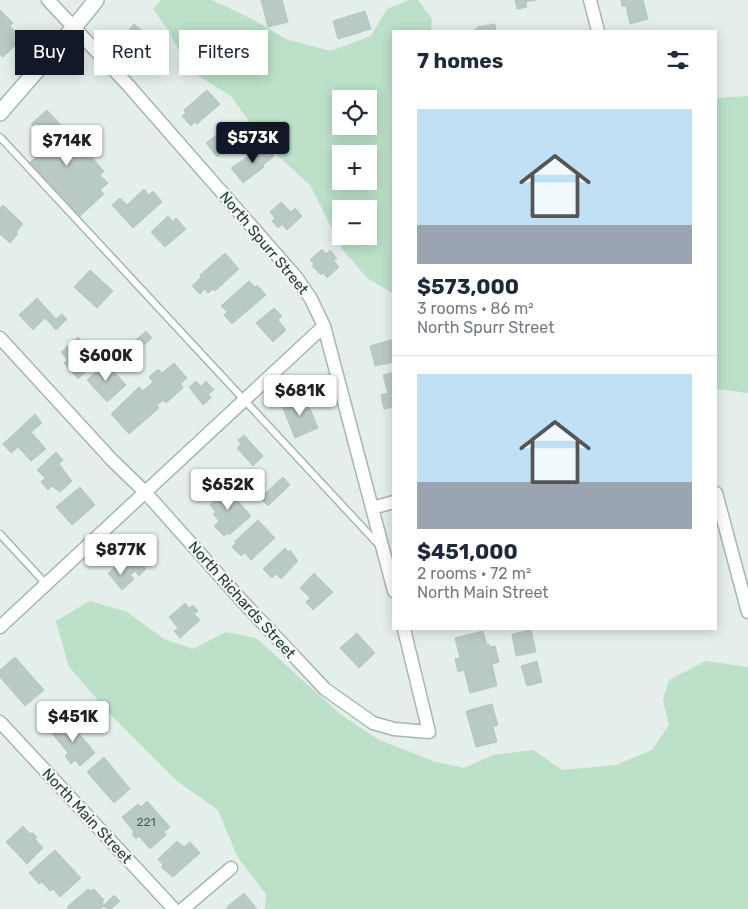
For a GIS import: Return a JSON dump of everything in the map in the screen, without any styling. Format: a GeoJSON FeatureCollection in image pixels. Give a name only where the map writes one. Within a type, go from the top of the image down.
{"type":"FeatureCollection","features":[{"type":"Feature","properties":{"kind":"main road"},"geometry":{"type":"LineString","coordinates":[[0,113],[96,0]]}},
{"type":"Feature","properties":{"kind":"street","name":"North Spurr Street"},"geometry":{"type":"LineString","coordinates":[[48,0],[128,85],[296,276],[311,300],[324,326],[392,584]]}},
{"type":"Feature","properties":{"kind":"street"},"geometry":{"type":"LineString","coordinates":[[590,0],[598,30]]}},
{"type":"Feature","properties":{"kind":"street"},"geometry":{"type":"LineString","coordinates":[[0,627],[324,326]]}},
{"type":"Feature","properties":{"kind":"street","name":"North Richards Street"},"geometry":{"type":"LineString","coordinates":[[0,338],[112,460],[145,492],[244,604],[325,689],[373,723],[394,729],[428,732],[404,630]]}},
{"type":"Feature","properties":{"kind":"street"},"geometry":{"type":"LineString","coordinates":[[717,497],[748,612]]}},
{"type":"Feature","properties":{"kind":"street"},"geometry":{"type":"LineString","coordinates":[[372,508],[392,503]]}},
{"type":"Feature","properties":{"kind":"street","name":"North Main Street"},"geometry":{"type":"LineString","coordinates":[[0,722],[174,909]]}},
{"type":"Feature","properties":{"kind":"street"},"geometry":{"type":"LineString","coordinates":[[183,909],[232,868]]}},
{"type":"Feature","properties":{"kind":"lane"},"geometry":{"type":"LineString","coordinates":[[0,137],[382,548]]}},
{"type":"Feature","properties":{"kind":"lane"},"geometry":{"type":"LineString","coordinates":[[0,534],[46,584]]}},
{"type":"Feature","properties":{"kind":"green space"},"geometry":{"type":"Polygon","coordinates":[[[161,0],[212,0],[252,19],[288,40],[331,51],[371,36],[387,9],[409,0],[418,0],[432,19],[431,30],[392,30],[392,293],[367,278],[340,245],[377,245],[377,200],[332,200],[332,228],[310,185],[266,145],[231,96],[197,75],[268,75],[268,30],[179,30],[179,50],[169,30],[153,9],[161,0]]]}},
{"type":"Feature","properties":{"kind":"green space"},"geometry":{"type":"Polygon","coordinates":[[[748,96],[748,393],[717,389],[717,98],[748,96]]]}},
{"type":"Feature","properties":{"kind":"green space"},"geometry":{"type":"Polygon","coordinates":[[[90,601],[127,612],[164,639],[193,649],[226,632],[256,638],[340,714],[379,740],[436,762],[464,768],[493,755],[533,750],[562,770],[616,765],[652,750],[669,725],[663,700],[669,680],[706,661],[748,667],[748,909],[265,909],[266,894],[237,856],[218,810],[177,781],[112,716],[69,667],[56,621],[90,601]]]}},
{"type":"Feature","properties":{"kind":"building"},"geometry":{"type":"Polygon","coordinates":[[[261,0],[282,0],[288,22],[268,27],[261,0]]]}},
{"type":"Feature","properties":{"kind":"building"},"geometry":{"type":"Polygon","coordinates":[[[515,0],[536,0],[526,2],[527,7],[517,9],[515,0]]]}},
{"type":"Feature","properties":{"kind":"building"},"geometry":{"type":"Polygon","coordinates":[[[621,0],[643,0],[648,19],[630,24],[626,6],[622,6],[621,0]]]}},
{"type":"Feature","properties":{"kind":"building"},"geometry":{"type":"Polygon","coordinates":[[[0,10],[13,23],[10,26],[15,31],[15,46],[3,57],[0,55],[0,10]]]}},
{"type":"Feature","properties":{"kind":"building"},"geometry":{"type":"Polygon","coordinates":[[[365,11],[371,29],[338,39],[333,21],[365,11]]]}},
{"type":"Feature","properties":{"kind":"building"},"geometry":{"type":"Polygon","coordinates":[[[134,24],[141,30],[129,30],[134,24]]]}},
{"type":"Feature","properties":{"kind":"building"},"geometry":{"type":"Polygon","coordinates":[[[495,24],[496,30],[474,30],[477,29],[477,27],[495,24]]]}},
{"type":"Feature","properties":{"kind":"building"},"geometry":{"type":"Polygon","coordinates":[[[207,90],[220,104],[197,124],[195,122],[191,126],[182,116],[186,113],[184,110],[207,90]]]}},
{"type":"Feature","properties":{"kind":"building"},"geometry":{"type":"Polygon","coordinates":[[[47,110],[104,171],[100,175],[108,183],[100,190],[104,194],[78,218],[28,164],[50,145],[31,124],[47,110]]]}},
{"type":"Feature","properties":{"kind":"building"},"geometry":{"type":"Polygon","coordinates":[[[230,124],[241,138],[217,157],[206,143],[230,124]]]}},
{"type":"Feature","properties":{"kind":"building"},"geometry":{"type":"Polygon","coordinates":[[[266,145],[274,156],[263,165],[264,167],[243,183],[231,168],[266,145]]]}},
{"type":"Feature","properties":{"kind":"building"},"geometry":{"type":"Polygon","coordinates":[[[144,189],[149,195],[153,191],[162,202],[133,228],[112,205],[120,198],[127,205],[144,189]]]}},
{"type":"Feature","properties":{"kind":"building"},"geometry":{"type":"Polygon","coordinates":[[[281,202],[291,212],[295,208],[302,216],[287,230],[282,224],[278,228],[272,221],[275,218],[270,212],[281,202]]]}},
{"type":"Feature","properties":{"kind":"building"},"geometry":{"type":"Polygon","coordinates":[[[3,205],[23,224],[16,232],[18,234],[10,243],[0,234],[0,208],[3,205]]]}},
{"type":"Feature","properties":{"kind":"building"},"geometry":{"type":"Polygon","coordinates":[[[168,216],[173,222],[176,218],[186,229],[165,247],[151,232],[168,216]]]}},
{"type":"Feature","properties":{"kind":"building"},"geometry":{"type":"Polygon","coordinates":[[[322,249],[326,254],[330,250],[337,258],[334,261],[339,267],[327,278],[312,266],[314,264],[310,260],[322,249]]]}},
{"type":"Feature","properties":{"kind":"building"},"geometry":{"type":"Polygon","coordinates":[[[225,253],[239,269],[215,291],[213,289],[208,293],[205,289],[200,294],[192,286],[201,277],[200,275],[225,253]]]}},
{"type":"Feature","properties":{"kind":"building"},"geometry":{"type":"Polygon","coordinates":[[[90,270],[113,291],[97,308],[74,287],[90,270]]]}},
{"type":"Feature","properties":{"kind":"building"},"geometry":{"type":"Polygon","coordinates":[[[249,281],[255,287],[257,285],[266,295],[232,324],[224,315],[227,312],[221,306],[249,281]]]}},
{"type":"Feature","properties":{"kind":"building"},"geometry":{"type":"Polygon","coordinates":[[[37,298],[56,319],[62,314],[67,319],[56,330],[45,318],[33,330],[19,315],[37,298]]]}},
{"type":"Feature","properties":{"kind":"building"},"geometry":{"type":"Polygon","coordinates":[[[274,308],[282,316],[278,320],[286,330],[273,342],[256,323],[274,308]]]}},
{"type":"Feature","properties":{"kind":"building"},"geometry":{"type":"Polygon","coordinates":[[[146,331],[152,338],[135,353],[129,346],[146,331]]]}},
{"type":"Feature","properties":{"kind":"building"},"geometry":{"type":"Polygon","coordinates":[[[78,337],[86,345],[90,341],[103,356],[78,379],[64,363],[67,360],[61,352],[78,337]]]}},
{"type":"Feature","properties":{"kind":"building"},"geometry":{"type":"Polygon","coordinates":[[[392,340],[392,362],[375,366],[370,346],[392,340]]]}},
{"type":"Feature","properties":{"kind":"building"},"geometry":{"type":"Polygon","coordinates":[[[106,363],[126,385],[107,402],[87,380],[106,363]]]}},
{"type":"Feature","properties":{"kind":"building"},"geometry":{"type":"Polygon","coordinates":[[[174,363],[187,378],[181,384],[183,388],[166,403],[163,400],[157,405],[159,408],[129,434],[111,414],[139,387],[143,391],[153,382],[149,377],[158,369],[162,373],[174,363]]]}},
{"type":"Feature","properties":{"kind":"building"},"geometry":{"type":"Polygon","coordinates":[[[392,373],[392,407],[384,409],[381,395],[388,393],[383,375],[392,373]]]}},
{"type":"Feature","properties":{"kind":"building"},"geometry":{"type":"Polygon","coordinates":[[[196,381],[201,386],[206,381],[214,390],[208,394],[211,398],[203,405],[189,387],[196,381]]]}},
{"type":"Feature","properties":{"kind":"building"},"geometry":{"type":"Polygon","coordinates":[[[305,397],[318,428],[295,438],[282,406],[305,397]]]}},
{"type":"Feature","properties":{"kind":"building"},"geometry":{"type":"Polygon","coordinates":[[[35,414],[42,423],[31,432],[46,449],[31,461],[18,447],[11,453],[3,444],[35,414]]]}},
{"type":"Feature","properties":{"kind":"building"},"geometry":{"type":"Polygon","coordinates":[[[244,435],[263,456],[253,466],[237,448],[241,444],[238,440],[244,435]]]}},
{"type":"Feature","properties":{"kind":"building"},"geometry":{"type":"Polygon","coordinates":[[[56,452],[63,460],[59,464],[72,481],[60,492],[52,486],[48,490],[41,482],[45,478],[37,470],[56,452]]]}},
{"type":"Feature","properties":{"kind":"building"},"geometry":{"type":"Polygon","coordinates":[[[283,477],[290,485],[268,506],[260,498],[283,477]]]}},
{"type":"Feature","properties":{"kind":"building"},"geometry":{"type":"Polygon","coordinates":[[[223,484],[251,516],[229,535],[228,533],[224,536],[214,526],[219,521],[213,514],[216,512],[210,505],[217,498],[213,493],[223,484]]]}},
{"type":"Feature","properties":{"kind":"building"},"geometry":{"type":"Polygon","coordinates":[[[80,487],[95,505],[72,525],[56,507],[80,487]]]}},
{"type":"Feature","properties":{"kind":"building"},"geometry":{"type":"Polygon","coordinates":[[[258,520],[275,538],[251,560],[245,553],[241,556],[232,547],[236,543],[234,542],[258,520]]]}},
{"type":"Feature","properties":{"kind":"building"},"geometry":{"type":"Polygon","coordinates":[[[133,538],[141,547],[137,550],[146,562],[143,565],[146,569],[139,576],[135,571],[131,575],[113,554],[133,538]]]}},
{"type":"Feature","properties":{"kind":"building"},"geometry":{"type":"Polygon","coordinates":[[[285,548],[288,552],[290,550],[298,561],[281,579],[276,574],[272,578],[263,569],[285,548]]]}},
{"type":"Feature","properties":{"kind":"building"},"geometry":{"type":"Polygon","coordinates":[[[120,563],[134,579],[122,590],[108,573],[120,563]]]}},
{"type":"Feature","properties":{"kind":"building"},"geometry":{"type":"Polygon","coordinates":[[[314,573],[333,592],[313,610],[306,602],[310,598],[300,588],[314,573]]]}},
{"type":"Feature","properties":{"kind":"building"},"geometry":{"type":"Polygon","coordinates":[[[185,603],[189,608],[193,605],[198,611],[194,614],[200,620],[180,638],[174,631],[178,628],[169,617],[185,603]]]}},
{"type":"Feature","properties":{"kind":"building"},"geometry":{"type":"Polygon","coordinates":[[[531,630],[536,652],[516,656],[512,634],[531,630]]]}},
{"type":"Feature","properties":{"kind":"building"},"geometry":{"type":"Polygon","coordinates":[[[483,631],[487,645],[489,644],[490,647],[495,646],[499,662],[492,664],[497,686],[470,693],[464,670],[458,672],[455,659],[460,658],[455,638],[483,631]]]}},
{"type":"Feature","properties":{"kind":"building"},"geometry":{"type":"Polygon","coordinates":[[[357,633],[375,653],[359,668],[340,648],[357,633]]]}},
{"type":"Feature","properties":{"kind":"building"},"geometry":{"type":"Polygon","coordinates":[[[15,657],[44,690],[25,706],[0,677],[0,670],[15,657]]]}},
{"type":"Feature","properties":{"kind":"building"},"geometry":{"type":"Polygon","coordinates":[[[537,661],[542,682],[527,686],[521,666],[537,661]]]}},
{"type":"Feature","properties":{"kind":"building"},"geometry":{"type":"Polygon","coordinates":[[[492,704],[498,725],[493,727],[497,742],[476,747],[466,711],[492,704]]]}},
{"type":"Feature","properties":{"kind":"building"},"geometry":{"type":"Polygon","coordinates":[[[67,719],[95,753],[80,766],[75,760],[71,764],[65,756],[68,753],[51,732],[67,719]]]}},
{"type":"Feature","properties":{"kind":"building"},"geometry":{"type":"Polygon","coordinates":[[[104,757],[130,789],[114,803],[87,772],[104,757]]]}},
{"type":"Feature","properties":{"kind":"building"},"geometry":{"type":"Polygon","coordinates":[[[147,801],[170,827],[164,832],[166,835],[150,849],[139,836],[136,839],[132,834],[134,832],[122,817],[138,804],[141,807],[147,801]]]}},
{"type":"Feature","properties":{"kind":"building"},"geometry":{"type":"Polygon","coordinates":[[[23,826],[30,834],[32,832],[37,837],[35,839],[43,848],[27,864],[6,842],[23,826]]]}},
{"type":"Feature","properties":{"kind":"building"},"geometry":{"type":"Polygon","coordinates":[[[177,841],[184,847],[190,842],[200,853],[173,877],[161,867],[163,865],[158,859],[177,841]]]}},
{"type":"Feature","properties":{"kind":"building"},"geometry":{"type":"Polygon","coordinates":[[[55,850],[81,878],[60,897],[53,889],[50,891],[42,882],[39,884],[29,873],[55,850]]]}},
{"type":"Feature","properties":{"kind":"building"},"geometry":{"type":"Polygon","coordinates":[[[88,889],[91,891],[94,889],[104,900],[102,902],[104,905],[114,895],[120,901],[111,909],[107,909],[104,906],[100,909],[69,909],[67,907],[88,889]]]}},
{"type":"Feature","properties":{"kind":"building"},"geometry":{"type":"Polygon","coordinates":[[[244,893],[257,909],[226,909],[228,906],[244,893]]]}}]}
